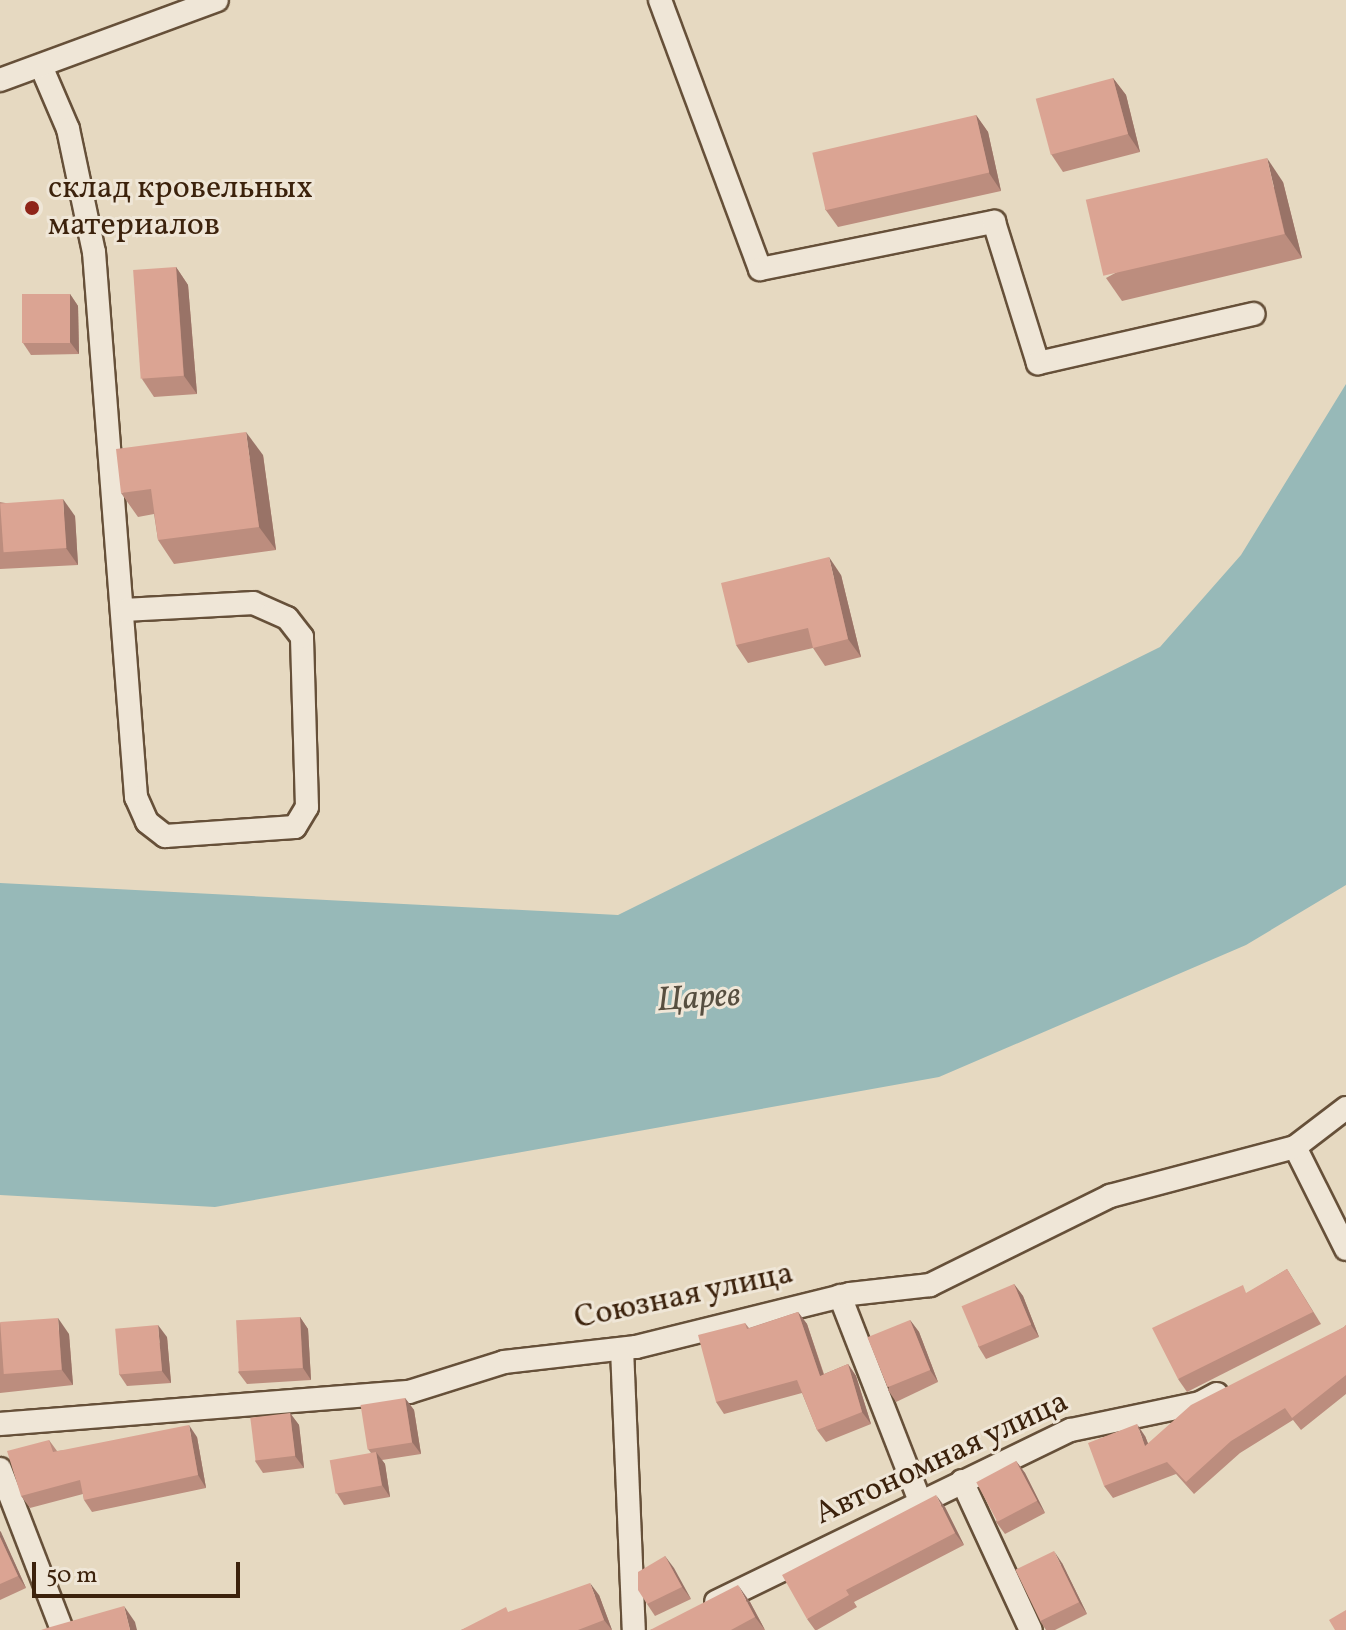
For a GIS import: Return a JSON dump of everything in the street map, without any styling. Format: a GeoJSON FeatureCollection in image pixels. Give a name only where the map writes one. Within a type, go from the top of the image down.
{"type":"FeatureCollection","features":[{"type":"Feature","properties":{"kind":"street"},"geometry":{"type":"LineString","coordinates":[[0,80],[217,0]]}},
{"type":"Feature","properties":{"kind":"street"},"geometry":{"type":"LineString","coordinates":[[660,0],[760,269],[994,222],[1038,363],[1253,314]]}},
{"type":"Feature","properties":{"kind":"street"},"geometry":{"type":"LineString","coordinates":[[41,66],[68,129],[94,252],[125,610],[136,797],[147,822],[165,836],[295,827],[307,807],[302,637],[287,618],[253,603],[125,610]]}},
{"type":"Feature","properties":{"kind":"street","name":"Союзная улица"},"geometry":{"type":"LineString","coordinates":[[0,1424],[409,1392],[504,1362],[622,1349],[840,1296],[930,1285],[1110,1196],[1295,1147],[1346,1108]]}},
{"type":"Feature","properties":{"kind":"street"},"geometry":{"type":"LineString","coordinates":[[1295,1147],[1346,1249]]}},
{"type":"Feature","properties":{"kind":"street"},"geometry":{"type":"LineString","coordinates":[[840,1296],[920,1501]]}},
{"type":"Feature","properties":{"kind":"street"},"geometry":{"type":"LineString","coordinates":[[622,1349],[634,1630]]}},
{"type":"Feature","properties":{"kind":"street","name":"Автономная улица"},"geometry":{"type":"LineString","coordinates":[[700,1610],[1071,1430],[1200,1403],[1240,1382]]}},
{"type":"Feature","properties":{"kind":"street"},"geometry":{"type":"LineString","coordinates":[[0,1469],[62,1630]]}},
{"type":"Feature","properties":{"kind":"street"},"geometry":{"type":"LineString","coordinates":[[962,1481],[1031,1630]]}},
{"type":"Feature","properties":{"kind":"water","name":"Царев"},"geometry":{"type":"Polygon","coordinates":[[[1346,384],[1346,885],[1246,945],[939,1077],[215,1207],[0,1195],[0,883],[618,915],[1160,647],[1241,555],[1346,384]]]}},
{"type":"Feature","properties":{"kind":"building"},"geometry":{"type":"Polygon","coordinates":[[[1113,78],[1128,134],[1051,155],[1036,99],[1113,78]]]}},
{"type":"Feature","properties":{"kind":"building"},"geometry":{"type":"Polygon","coordinates":[[[976,115],[989,172],[826,210],[812,153],[976,115]]]}},
{"type":"Feature","properties":{"kind":"building"},"geometry":{"type":"Polygon","coordinates":[[[1267,158],[1285,234],[1103,276],[1086,200],[1267,158]]]}},
{"type":"Feature","properties":{"kind":"building"},"geometry":{"type":"Polygon","coordinates":[[[176,267],[184,376],[141,379],[133,270],[176,267]]]}},
{"type":"Feature","properties":{"kind":"building"},"geometry":{"type":"Polygon","coordinates":[[[22,294],[70,294],[70,343],[22,343],[22,294]]]}},
{"type":"Feature","properties":{"kind":"building"},"geometry":{"type":"Polygon","coordinates":[[[246,432],[259,527],[158,540],[151,489],[121,493],[116,449],[246,432]]]}},
{"type":"Feature","properties":{"kind":"building"},"geometry":{"type":"Polygon","coordinates":[[[63,499],[66,548],[4,552],[0,503],[63,499]]]}},
{"type":"Feature","properties":{"kind":"building"},"geometry":{"type":"Polygon","coordinates":[[[829,557],[848,639],[813,648],[808,628],[736,645],[721,583],[829,557]]]}},
{"type":"Feature","properties":{"kind":"building"},"geometry":{"type":"Polygon","coordinates":[[[1287,1269],[1313,1312],[1178,1379],[1152,1328],[1243,1285],[1246,1293],[1287,1269]]]}},
{"type":"Feature","properties":{"kind":"building"},"geometry":{"type":"Polygon","coordinates":[[[1014,1284],[1031,1325],[979,1347],[962,1306],[1014,1284]]]}},
{"type":"Feature","properties":{"kind":"building"},"geometry":{"type":"Polygon","coordinates":[[[798,1312],[820,1376],[848,1364],[862,1412],[817,1430],[797,1380],[716,1402],[698,1335],[745,1323],[747,1329],[798,1312]]]}},
{"type":"Feature","properties":{"kind":"building"},"geometry":{"type":"Polygon","coordinates":[[[300,1317],[303,1368],[239,1371],[236,1320],[300,1317]]]}},
{"type":"Feature","properties":{"kind":"building"},"geometry":{"type":"Polygon","coordinates":[[[58,1318],[62,1370],[4,1374],[0,1322],[58,1318]]]}},
{"type":"Feature","properties":{"kind":"building"},"geometry":{"type":"Polygon","coordinates":[[[910,1320],[930,1370],[888,1387],[867,1337],[910,1320]]]}},
{"type":"Feature","properties":{"kind":"building"},"geometry":{"type":"Polygon","coordinates":[[[158,1325],[162,1371],[119,1375],[115,1329],[158,1325]]]}},
{"type":"Feature","properties":{"kind":"building"},"geometry":{"type":"Polygon","coordinates":[[[1346,1325],[1346,1375],[1292,1418],[1285,1408],[1231,1441],[1186,1482],[1167,1462],[1104,1486],[1088,1443],[1137,1424],[1145,1446],[1191,1405],[1346,1325]]]}},
{"type":"Feature","properties":{"kind":"building"},"geometry":{"type":"Polygon","coordinates":[[[405,1398],[412,1442],[368,1449],[361,1405],[405,1398]]]}},
{"type":"Feature","properties":{"kind":"building"},"geometry":{"type":"Polygon","coordinates":[[[290,1413],[295,1456],[256,1461],[250,1418],[290,1413]]]}},
{"type":"Feature","properties":{"kind":"building"},"geometry":{"type":"Polygon","coordinates":[[[189,1425],[198,1475],[84,1500],[80,1480],[21,1496],[7,1451],[49,1440],[53,1452],[189,1425]]]}},
{"type":"Feature","properties":{"kind":"building"},"geometry":{"type":"Polygon","coordinates":[[[376,1452],[382,1485],[336,1494],[330,1460],[376,1452]]]}},
{"type":"Feature","properties":{"kind":"building"},"geometry":{"type":"Polygon","coordinates":[[[1016,1461],[1037,1501],[997,1522],[976,1482],[1016,1461]]]}},
{"type":"Feature","properties":{"kind":"building"},"geometry":{"type":"Polygon","coordinates":[[[936,1495],[955,1533],[846,1590],[849,1595],[807,1619],[782,1575],[936,1495]]]}},
{"type":"Feature","properties":{"kind":"building"},"geometry":{"type":"Polygon","coordinates":[[[0,1537],[18,1576],[0,1584],[0,1537]]]}},
{"type":"Feature","properties":{"kind":"building"},"geometry":{"type":"Polygon","coordinates":[[[1054,1551],[1079,1602],[1040,1621],[1015,1570],[1054,1551]]]}},
{"type":"Feature","properties":{"kind":"building"},"geometry":{"type":"Polygon","coordinates":[[[665,1556],[682,1587],[647,1604],[638,1590],[638,1572],[665,1556]]]}},
{"type":"Feature","properties":{"kind":"building"},"geometry":{"type":"Polygon","coordinates":[[[590,1583],[604,1620],[578,1630],[461,1630],[506,1607],[508,1612],[590,1583]]]}},
{"type":"Feature","properties":{"kind":"building"},"geometry":{"type":"Polygon","coordinates":[[[738,1585],[755,1617],[731,1630],[650,1630],[738,1585]]]}},
{"type":"Feature","properties":{"kind":"building"},"geometry":{"type":"Polygon","coordinates":[[[124,1606],[130,1630],[41,1630],[47,1628],[124,1606]]]}},
{"type":"Feature","properties":{"kind":"building"},"geometry":{"type":"Polygon","coordinates":[[[1346,1610],[1346,1630],[1335,1630],[1329,1620],[1346,1610]]]}},
{"type":"Feature","properties":{"kind":"place","name":"склад кровельных материалов"},"geometry":{"type":"Point","coordinates":[32,208]}}]}
